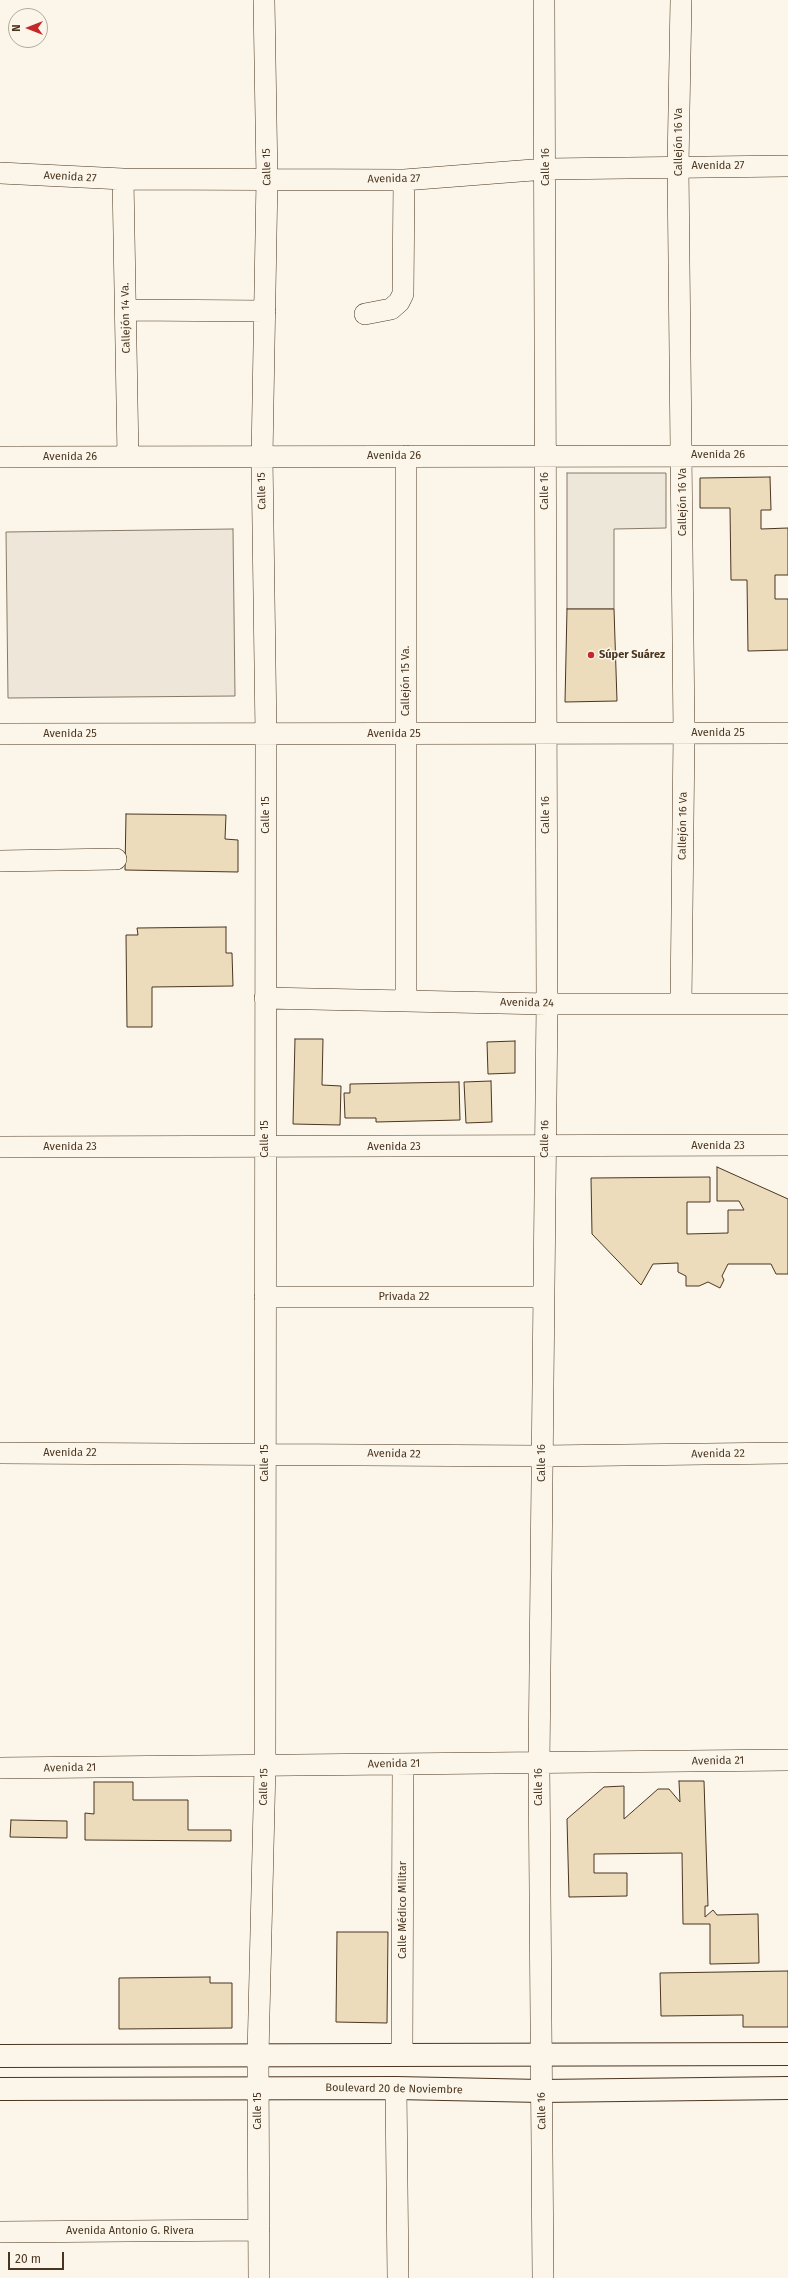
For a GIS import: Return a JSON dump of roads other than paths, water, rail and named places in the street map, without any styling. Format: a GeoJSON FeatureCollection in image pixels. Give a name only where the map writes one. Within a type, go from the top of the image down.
{"type":"FeatureCollection","features":[{"type":"Feature","properties":{"kind":"main road"},"geometry":{"type":"LineString","coordinates":[[0,2056],[788,2054]]}},
{"type":"Feature","properties":{"kind":"main road","name":"Boulevard 20 de Noviembre"},"geometry":{"type":"LineString","coordinates":[[0,2089],[396,2088],[541,2091],[788,2088]]}},
{"type":"Feature","properties":{"kind":"street","name":"Calle 15"},"geometry":{"type":"LineString","coordinates":[[259,2278],[258,2055],[265,1766],[266,734],[262,457],[267,179],[264,0]]}},
{"type":"Feature","properties":{"kind":"street","name":"Calle 16"},"geometry":{"type":"LineString","coordinates":[[543,2278],[539,1763],[547,1004],[545,456],[546,169],[544,0]]}},
{"type":"Feature","properties":{"kind":"street","name":"Callejón 16 Va"},"geometry":{"type":"LineString","coordinates":[[681,0],[678,166],[683,455],[684,732],[681,1004]]}},
{"type":"Feature","properties":{"kind":"street","name":"Avenida 27"},"geometry":{"type":"LineString","coordinates":[[0,173],[123,179],[404,180],[546,169],[678,166],[788,166]]}},
{"type":"Feature","properties":{"kind":"street","name":"Callejón 14 Va."},"geometry":{"type":"LineString","coordinates":[[123,179],[128,457]]}},
{"type":"Feature","properties":{"kind":"street"},"geometry":{"type":"LineString","coordinates":[[365,314],[391,309],[399,302],[403,294],[404,180]]}},
{"type":"Feature","properties":{"kind":"street"},"geometry":{"type":"LineString","coordinates":[[126,310],[265,311]]}},
{"type":"Feature","properties":{"kind":"street","name":"Callejón 15 Va."},"geometry":{"type":"LineString","coordinates":[[406,456],[406,1001]]}},
{"type":"Feature","properties":{"kind":"street","name":"Avenida 26"},"geometry":{"type":"LineString","coordinates":[[0,457],[788,456]]}},
{"type":"Feature","properties":{"kind":"street","name":"Avenida 25"},"geometry":{"type":"LineString","coordinates":[[0,734],[788,733]]}},
{"type":"Feature","properties":{"kind":"street"},"geometry":{"type":"LineString","coordinates":[[0,861],[116,859]]}},
{"type":"Feature","properties":{"kind":"street","name":"Avenida 24"},"geometry":{"type":"LineString","coordinates":[[265,998],[547,1004],[788,1004]]}},
{"type":"Feature","properties":{"kind":"street","name":"Avenida 23"},"geometry":{"type":"LineString","coordinates":[[0,1147],[788,1146]]}},
{"type":"Feature","properties":{"kind":"street","name":"Privada 22"},"geometry":{"type":"LineString","coordinates":[[265,1297],[543,1297]]}},
{"type":"Feature","properties":{"kind":"street","name":"Avenida 22"},"geometry":{"type":"LineString","coordinates":[[0,1453],[265,1453],[542,1456],[788,1453]]}},
{"type":"Feature","properties":{"kind":"street","name":"Avenida 21"},"geometry":{"type":"LineString","coordinates":[[0,1768],[788,1760]]}},
{"type":"Feature","properties":{"kind":"street","name":"Calle Médico Militar"},"geometry":{"type":"LineString","coordinates":[[402,2056],[403,1764]]}},
{"type":"Feature","properties":{"kind":"street"},"geometry":{"type":"LineString","coordinates":[[396,2088],[398,2278]]}},
{"type":"Feature","properties":{"kind":"street","name":"Avenida Antonio G. Rivera"},"geometry":{"type":"LineString","coordinates":[[0,2232],[259,2230]]}},
{"type":"Feature","properties":{"kind":"place","name":"Súper Suárez"},"geometry":{"type":"Point","coordinates":[591,655]}}]}
